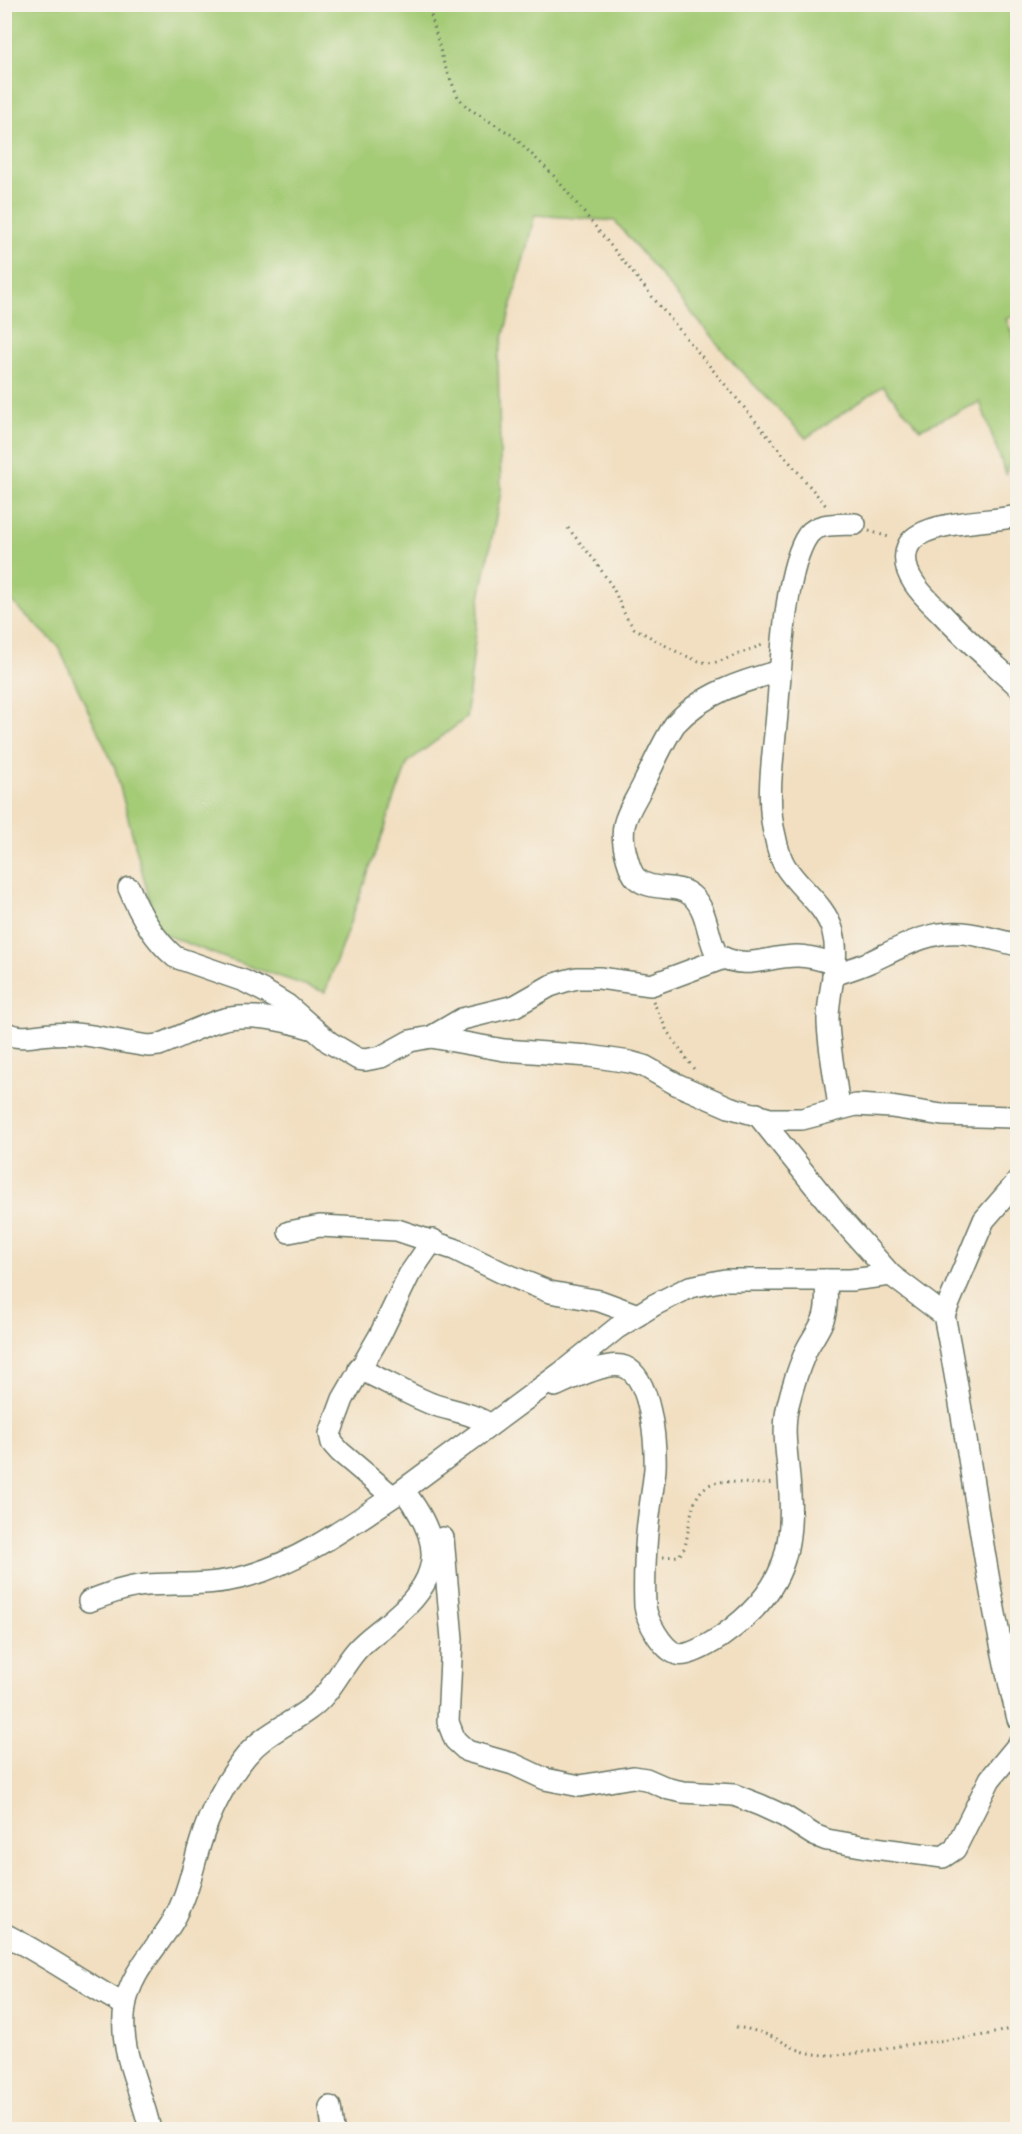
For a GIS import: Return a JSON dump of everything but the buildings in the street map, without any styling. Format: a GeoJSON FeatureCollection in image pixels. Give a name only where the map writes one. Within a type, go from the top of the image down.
{"type":"FeatureCollection","features":[{"type":"Feature","properties":{"kind":"street"},"geometry":{"type":"LineString","coordinates":[[1017,516],[944,527],[918,535],[909,543],[906,552],[906,562],[914,583],[952,626],[1017,686]]}},
{"type":"Feature","properties":{"kind":"street"},"geometry":{"type":"LineString","coordinates":[[839,1108],[828,1022],[836,957],[833,932],[826,915],[784,865],[774,834],[771,802],[780,671],[795,567],[809,534],[817,528],[827,525],[855,524]]}},
{"type":"Feature","properties":{"kind":"street"},"geometry":{"type":"LineString","coordinates":[[780,671],[752,678],[715,694],[685,712],[675,724],[631,804],[625,821],[624,850],[635,877],[652,886],[678,889],[693,896],[704,916],[717,955],[742,963],[799,956],[834,969],[872,961],[911,941],[945,934],[962,933],[984,936],[1017,945]]}},
{"type":"Feature","properties":{"kind":"street"},"geometry":{"type":"LineString","coordinates":[[129,888],[143,918],[175,957],[244,981],[264,991],[287,1005],[340,1049],[358,1059],[365,1060],[388,1054],[410,1041],[431,1037],[462,1019],[515,1006],[550,986],[565,981],[599,978],[648,985],[724,958]]}},
{"type":"Feature","properties":{"kind":"street"},"geometry":{"type":"LineString","coordinates":[[4,1032],[21,1038],[52,1034],[85,1035],[149,1046],[159,1045],[223,1019],[243,1017],[284,1021],[315,1030]]}},
{"type":"Feature","properties":{"kind":"street"},"geometry":{"type":"LineString","coordinates":[[431,1037],[495,1049],[590,1056],[630,1062],[650,1069],[676,1084],[729,1107],[770,1119],[802,1119],[839,1108],[871,1105],[942,1115],[1017,1116]]}},
{"type":"Feature","properties":{"kind":"street"},"geometry":{"type":"LineString","coordinates":[[757,1114],[842,1220],[891,1275],[944,1315]]}},
{"type":"Feature","properties":{"kind":"street"},"geometry":{"type":"LineString","coordinates":[[1017,1181],[984,1220],[944,1315],[996,1615],[1017,1719]]}},
{"type":"Feature","properties":{"kind":"street"},"geometry":{"type":"LineString","coordinates":[[289,1232],[320,1226],[397,1230],[433,1240],[550,1292],[600,1301],[638,1315]]}},
{"type":"Feature","properties":{"kind":"street"},"geometry":{"type":"LineString","coordinates":[[433,1240],[409,1275],[380,1335],[343,1399],[330,1434],[332,1443],[340,1452],[428,1512],[437,1521],[442,1532],[446,1547],[452,1639],[448,1722],[451,1732],[461,1747],[476,1755],[513,1764],[545,1779],[580,1786],[633,1777],[646,1779],[676,1790],[734,1795],[768,1808],[814,1835],[828,1840],[943,1857],[955,1849],[990,1779],[1017,1744]]}},
{"type":"Feature","properties":{"kind":"street"},"geometry":{"type":"LineString","coordinates":[[89,1600],[122,1589],[146,1585],[211,1583],[246,1576],[285,1562],[403,1497],[490,1425],[617,1328],[690,1287],[725,1280],[851,1280],[891,1275]]}},
{"type":"Feature","properties":{"kind":"street"},"geometry":{"type":"LineString","coordinates":[[519,1403],[600,1368],[618,1365],[632,1371],[639,1380],[645,1393],[654,1444],[655,1468],[647,1556],[646,1616],[657,1635],[674,1653],[679,1655],[704,1647],[729,1631],[758,1607],[782,1570],[787,1556],[789,1481],[785,1436],[788,1406],[806,1351],[824,1316],[827,1301],[826,1280]]}},
{"type":"Feature","properties":{"kind":"street"},"geometry":{"type":"LineString","coordinates":[[359,1369],[390,1382],[417,1398],[481,1419],[490,1425]]}},
{"type":"Feature","properties":{"kind":"street"},"geometry":{"type":"LineString","coordinates":[[150,2130],[126,2052],[123,2028],[129,1990],[137,1971],[158,1944],[184,1899],[210,1816],[244,1758],[271,1732],[308,1710],[328,1693],[355,1652],[414,1600],[427,1579],[432,1561],[426,1522],[403,1497]]}},
{"type":"Feature","properties":{"kind":"street"},"geometry":{"type":"LineString","coordinates":[[4,1934],[28,1946],[87,1985],[125,2005]]}},
{"type":"Feature","properties":{"kind":"street"},"geometry":{"type":"LineString","coordinates":[[330,2107],[333,2130]]}},
{"type":"Feature","properties":{"kind":"path"},"geometry":{"type":"LineString","coordinates":[[428,4],[444,64],[458,97],[468,108],[512,135],[548,169],[826,506],[868,531],[909,543]]}},
{"type":"Feature","properties":{"kind":"path"},"geometry":{"type":"LineString","coordinates":[[568,528],[595,561],[613,588],[626,617],[634,628],[679,653],[701,662],[713,663],[784,637]]}},
{"type":"Feature","properties":{"kind":"path"},"geometry":{"type":"LineString","coordinates":[[648,985],[657,1012],[667,1031],[699,1077]]}},
{"type":"Feature","properties":{"kind":"path"},"geometry":{"type":"LineString","coordinates":[[647,1556],[674,1557],[682,1552],[693,1507],[702,1489],[707,1485],[716,1481],[764,1484],[789,1481]]}},
{"type":"Feature","properties":{"kind":"path"},"geometry":{"type":"LineString","coordinates":[[736,2027],[758,2031],[806,2052],[823,2054],[965,2040],[1017,2026]]}},
{"type":"Feature","properties":{"kind":"green space"},"geometry":{"type":"Polygon","coordinates":[[[4,5],[1017,5],[1018,315],[1006,319],[1017,345],[1018,440],[1006,474],[980,402],[920,429],[883,386],[806,438],[736,366],[615,221],[535,215],[498,358],[501,492],[480,598],[466,718],[408,762],[325,992],[225,958],[158,932],[115,768],[58,646],[5,595],[4,5]]]}}]}
